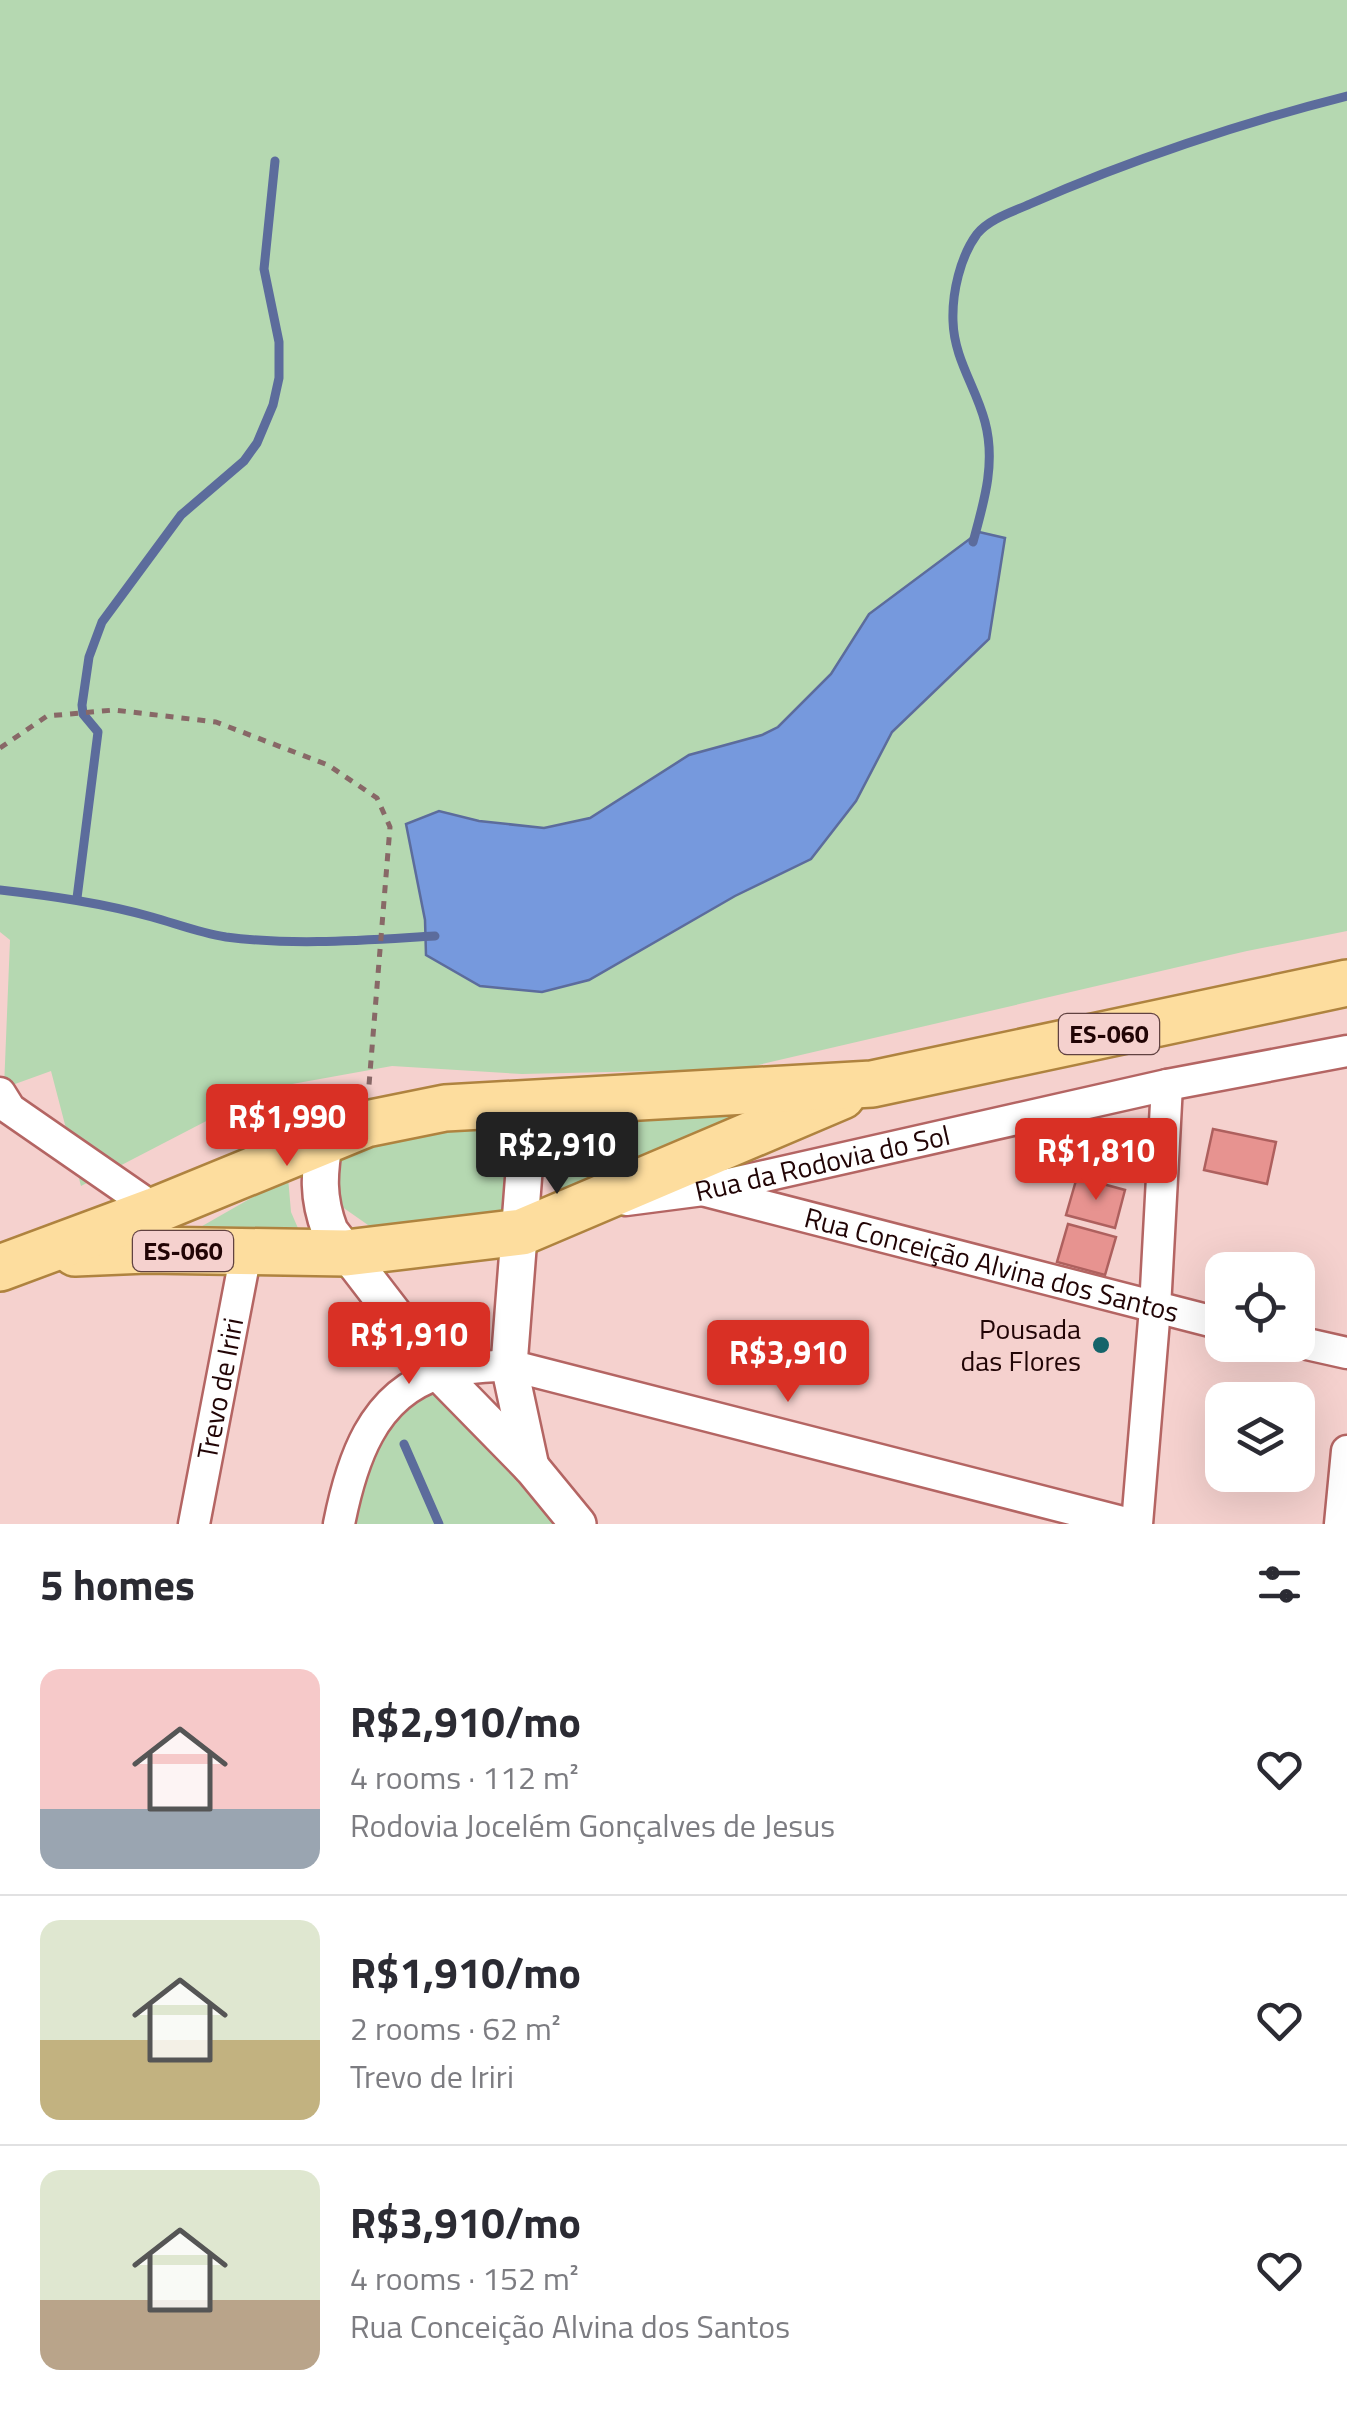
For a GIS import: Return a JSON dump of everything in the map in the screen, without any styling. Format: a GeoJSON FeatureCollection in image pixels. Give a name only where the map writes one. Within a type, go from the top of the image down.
{"type":"FeatureCollection","features":[{"type":"Feature","properties":{"kind":"main road","name":"ES-060"},"geometry":{"type":"LineString","coordinates":[[18,1262],[346,1131],[445,1108],[872,1084],[1347,983]]}},
{"type":"Feature","properties":{"kind":"main road","name":"ES-060"},"geometry":{"type":"LineString","coordinates":[[18,1262],[146,1250],[346,1253],[522,1232],[872,1084]]}},
{"type":"Feature","properties":{"kind":"street","name":"Rua da Rodovia do Sol"},"geometry":{"type":"LineString","coordinates":[[591,1202],[703,1190],[1167,1085],[1347,1052]]}},
{"type":"Feature","properties":{"kind":"street"},"geometry":{"type":"LineString","coordinates":[[339,1524],[348,1475],[364,1439],[387,1405],[413,1385],[440,1374],[510,1364],[1134,1524],[1155,1308],[1167,1085]]}},
{"type":"Feature","properties":{"kind":"street"},"geometry":{"type":"LineString","coordinates":[[0,1093],[10,1109],[156,1210]]}},
{"type":"Feature","properties":{"kind":"street"},"geometry":{"type":"LineString","coordinates":[[492,1105],[517,1138],[525,1159],[510,1364],[532,1468]]}},
{"type":"Feature","properties":{"kind":"street"},"geometry":{"type":"LineString","coordinates":[[346,1131],[318,1176],[320,1204],[330,1230],[440,1374],[532,1468],[578,1524]]}},
{"type":"Feature","properties":{"kind":"street","name":"Rua Conceição Alvina dos Santos"},"geometry":{"type":"LineString","coordinates":[[703,1190],[1205,1320]]}},
{"type":"Feature","properties":{"kind":"street","name":"Trevo de Iriri"},"geometry":{"type":"LineString","coordinates":[[194,1524],[246,1253]]}},
{"type":"Feature","properties":{"kind":"street"},"geometry":{"type":"LineString","coordinates":[[1315,1346],[1347,1354]]}},
{"type":"Feature","properties":{"kind":"street"},"geometry":{"type":"LineString","coordinates":[[1340,1524],[1347,1451]]}},
{"type":"Feature","properties":{"kind":"path"},"geometry":{"type":"LineString","coordinates":[[0,748],[48,716],[114,710],[216,722],[328,765],[377,798],[390,827],[346,1131]]}},
{"type":"Feature","properties":{"kind":"green space"},"geometry":{"type":"Polygon","coordinates":[[[0,0],[1347,0],[1347,931],[741,1069],[522,1074],[392,1066],[270,1088],[81,1186],[51,1071],[4,1088],[10,940],[0,932],[0,0]],[[912,584],[869,614],[831,674],[778,727],[689,755],[590,818],[544,828],[479,821],[439,811],[406,824],[425,920],[426,955],[735,896],[811,859],[856,801],[892,732],[937,690],[912,584]]]}},
{"type":"Feature","properties":{"kind":"green space"},"geometry":{"type":"Polygon","coordinates":[[[771,1110],[559,1217],[559,1162],[532,1115],[771,1110]]]}},
{"type":"Feature","properties":{"kind":"green space"},"geometry":{"type":"Polygon","coordinates":[[[454,1114],[499,1133],[514,1183],[502,1211],[474,1225],[389,1230],[368,1225],[338,1204],[335,1159],[454,1114]]]}},
{"type":"Feature","properties":{"kind":"green space"},"geometry":{"type":"Polygon","coordinates":[[[288,1177],[291,1212],[310,1256],[176,1241],[288,1177]]]}},
{"type":"Feature","properties":{"kind":"green space"},"geometry":{"type":"Polygon","coordinates":[[[440,1380],[567,1524],[339,1524],[384,1417],[440,1380]]]}},
{"type":"Feature","properties":{"kind":"water"},"geometry":{"type":"Polygon","coordinates":[[[979,532],[1005,538],[989,639],[892,732],[856,801],[811,859],[735,896],[589,980],[542,992],[480,986],[426,955],[425,920],[406,824],[439,811],[479,821],[544,828],[590,818],[689,755],[778,727],[831,674],[869,614],[979,532]]]}},
{"type":"Feature","properties":{"kind":"building"},"geometry":{"type":"Polygon","coordinates":[[[1213,1129],[1276,1142],[1267,1184],[1204,1170],[1213,1129]]]}},
{"type":"Feature","properties":{"kind":"building"},"geometry":{"type":"Polygon","coordinates":[[[1077,1130],[1127,1143],[1119,1176],[1069,1163],[1077,1130]]]}},
{"type":"Feature","properties":{"kind":"building"},"geometry":{"type":"Polygon","coordinates":[[[1077,1177],[1125,1190],[1115,1228],[1066,1215],[1077,1177]]]}},
{"type":"Feature","properties":{"kind":"building"},"geometry":{"type":"Polygon","coordinates":[[[1068,1224],[1116,1237],[1105,1275],[1057,1262],[1068,1224]]]}},
{"type":"Feature","properties":{"kind":"waterway"},"geometry":{"type":"LineString","coordinates":[[973,542],[987,482],[988,437],[957,348],[953,310],[962,264],[977,234],[1008,213],[1146,158],[1347,96]]}},
{"type":"Feature","properties":{"kind":"waterway"},"geometry":{"type":"LineString","coordinates":[[77,898],[98,732],[83,714],[82,705],[89,657],[102,622],[181,515],[244,461],[257,443],[273,405],[279,378],[279,342],[264,269],[275,161]]}},
{"type":"Feature","properties":{"kind":"waterway"},"geometry":{"type":"LineString","coordinates":[[0,890],[114,908],[198,931],[252,940],[304,942],[435,936]]}},
{"type":"Feature","properties":{"kind":"waterway"},"geometry":{"type":"LineString","coordinates":[[404,1444],[439,1524]]}},
{"type":"Feature","properties":{"kind":"place","name":"Pousada das Flores"},"geometry":{"type":"Point","coordinates":[1101,1345]}}]}
